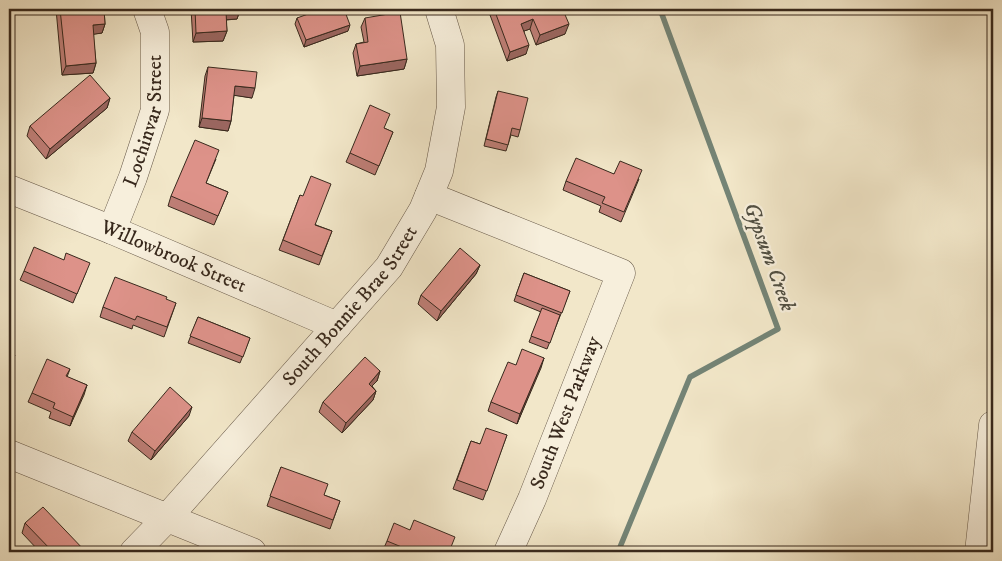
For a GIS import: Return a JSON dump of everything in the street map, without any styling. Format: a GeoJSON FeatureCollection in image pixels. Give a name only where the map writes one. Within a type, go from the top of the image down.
{"type":"FeatureCollection","features":[{"type":"Feature","properties":{"kind":"street","name":"Lochinvar Street"},"geometry":{"type":"LineString","coordinates":[[112,230],[133,177],[155,110],[154,32],[147,9]]}},
{"type":"Feature","properties":{"kind":"street","name":"South Bonnie Brae Street"},"geometry":{"type":"LineString","coordinates":[[134,552],[167,518],[389,267],[423,210],[439,171],[451,107],[450,45],[439,9]]}},
{"type":"Feature","properties":{"kind":"street","name":"Willowbrook Street"},"geometry":{"type":"LineString","coordinates":[[9,189],[112,230],[337,326]]}},
{"type":"Feature","properties":{"kind":"street","name":"South West Parkway"},"geometry":{"type":"LineString","coordinates":[[429,196],[621,273],[532,499],[508,552]]}},
{"type":"Feature","properties":{"kind":"street"},"geometry":{"type":"LineString","coordinates":[[979,552],[993,424]]}},
{"type":"Feature","properties":{"kind":"street"},"geometry":{"type":"LineString","coordinates":[[9,454],[252,552]]}},
{"type":"Feature","properties":{"kind":"building"},"geometry":{"type":"Polygon","coordinates":[[[60,9],[104,9],[105,24],[93,25],[96,63],[66,66],[60,9]]]}},
{"type":"Feature","properties":{"kind":"building"},"geometry":{"type":"Polygon","coordinates":[[[195,9],[240,10],[226,11],[227,31],[196,33],[195,9]]]}},
{"type":"Feature","properties":{"kind":"building"},"geometry":{"type":"Polygon","coordinates":[[[322,9],[344,9],[350,25],[306,40],[297,18],[322,9]]]}},
{"type":"Feature","properties":{"kind":"building"},"geometry":{"type":"Polygon","coordinates":[[[494,9],[553,9],[555,13],[563,10],[569,24],[540,35],[533,19],[521,24],[529,45],[510,52],[494,9]]]}},
{"type":"Feature","properties":{"kind":"building"},"geometry":{"type":"Polygon","coordinates":[[[400,12],[407,59],[360,66],[356,44],[368,42],[365,18],[400,12]]]}},
{"type":"Feature","properties":{"kind":"building"},"geometry":{"type":"Polygon","coordinates":[[[208,67],[257,72],[255,88],[235,86],[231,121],[202,118],[208,67]]]}},
{"type":"Feature","properties":{"kind":"building"},"geometry":{"type":"Polygon","coordinates":[[[90,75],[110,98],[50,149],[30,126],[90,75]]]}},
{"type":"Feature","properties":{"kind":"building"},"geometry":{"type":"Polygon","coordinates":[[[498,91],[528,98],[520,130],[512,128],[508,145],[486,139],[498,91]]]}},
{"type":"Feature","properties":{"kind":"building"},"geometry":{"type":"Polygon","coordinates":[[[370,105],[390,114],[384,128],[393,132],[379,166],[350,153],[370,105]]]}},
{"type":"Feature","properties":{"kind":"building"},"geometry":{"type":"Polygon","coordinates":[[[195,140],[219,150],[206,183],[228,192],[218,216],[171,196],[195,140]]]}},
{"type":"Feature","properties":{"kind":"building"},"geometry":{"type":"Polygon","coordinates":[[[576,158],[614,174],[620,161],[642,170],[624,212],[602,203],[605,197],[566,181],[576,158]]]}},
{"type":"Feature","properties":{"kind":"building"},"geometry":{"type":"Polygon","coordinates":[[[311,176],[331,184],[315,225],[332,231],[322,256],[283,240],[300,195],[303,196],[311,176]]]}},
{"type":"Feature","properties":{"kind":"building"},"geometry":{"type":"Polygon","coordinates":[[[34,247],[64,260],[66,253],[90,263],[77,294],[24,271],[34,247]]]}},
{"type":"Feature","properties":{"kind":"building"},"geometry":{"type":"Polygon","coordinates":[[[460,248],[480,265],[441,311],[421,295],[460,248]]]}},
{"type":"Feature","properties":{"kind":"building"},"geometry":{"type":"Polygon","coordinates":[[[524,273],[570,291],[562,313],[516,295],[524,273]]]}},
{"type":"Feature","properties":{"kind":"building"},"geometry":{"type":"Polygon","coordinates":[[[115,277],[167,297],[166,299],[176,303],[167,327],[137,316],[135,320],[103,307],[115,277]]]}},
{"type":"Feature","properties":{"kind":"building"},"geometry":{"type":"Polygon","coordinates":[[[542,308],[560,315],[550,343],[531,336],[542,308]]]}},
{"type":"Feature","properties":{"kind":"building"},"geometry":{"type":"Polygon","coordinates":[[[198,317],[250,338],[243,357],[190,336],[198,317]]]}},
{"type":"Feature","properties":{"kind":"building"},"geometry":{"type":"Polygon","coordinates":[[[522,349],[544,358],[520,414],[491,402],[508,362],[516,365],[522,349]]]}},
{"type":"Feature","properties":{"kind":"building"},"geometry":{"type":"Polygon","coordinates":[[[9,352],[15,355],[9,371],[9,352]]]}},
{"type":"Feature","properties":{"kind":"building"},"geometry":{"type":"Polygon","coordinates":[[[365,357],[380,371],[369,384],[376,391],[346,423],[323,402],[365,357]]]}},
{"type":"Feature","properties":{"kind":"building"},"geometry":{"type":"Polygon","coordinates":[[[47,359],[70,369],[66,376],[87,385],[73,417],[53,408],[55,403],[32,393],[47,359]]]}},
{"type":"Feature","properties":{"kind":"building"},"geometry":{"type":"Polygon","coordinates":[[[170,387],[192,407],[155,451],[132,432],[170,387]]]}},
{"type":"Feature","properties":{"kind":"building"},"geometry":{"type":"Polygon","coordinates":[[[486,428],[507,435],[487,491],[457,480],[471,441],[480,444],[486,428]]]}},
{"type":"Feature","properties":{"kind":"building"},"geometry":{"type":"Polygon","coordinates":[[[281,467],[328,484],[324,495],[340,501],[333,520],[270,496],[281,467]]]}},
{"type":"Feature","properties":{"kind":"building"},"geometry":{"type":"Polygon","coordinates":[[[43,507],[86,552],[53,552],[25,523],[43,507]]]}},
{"type":"Feature","properties":{"kind":"building"},"geometry":{"type":"Polygon","coordinates":[[[414,520],[455,537],[449,552],[414,552],[387,541],[394,523],[410,530],[414,520]]]}},
{"type":"Feature","properties":{"kind":"waterway","name":"Gypsum Creek"},"geometry":{"type":"LineString","coordinates":[[618,552],[690,377],[778,329],[660,9]]}}]}
